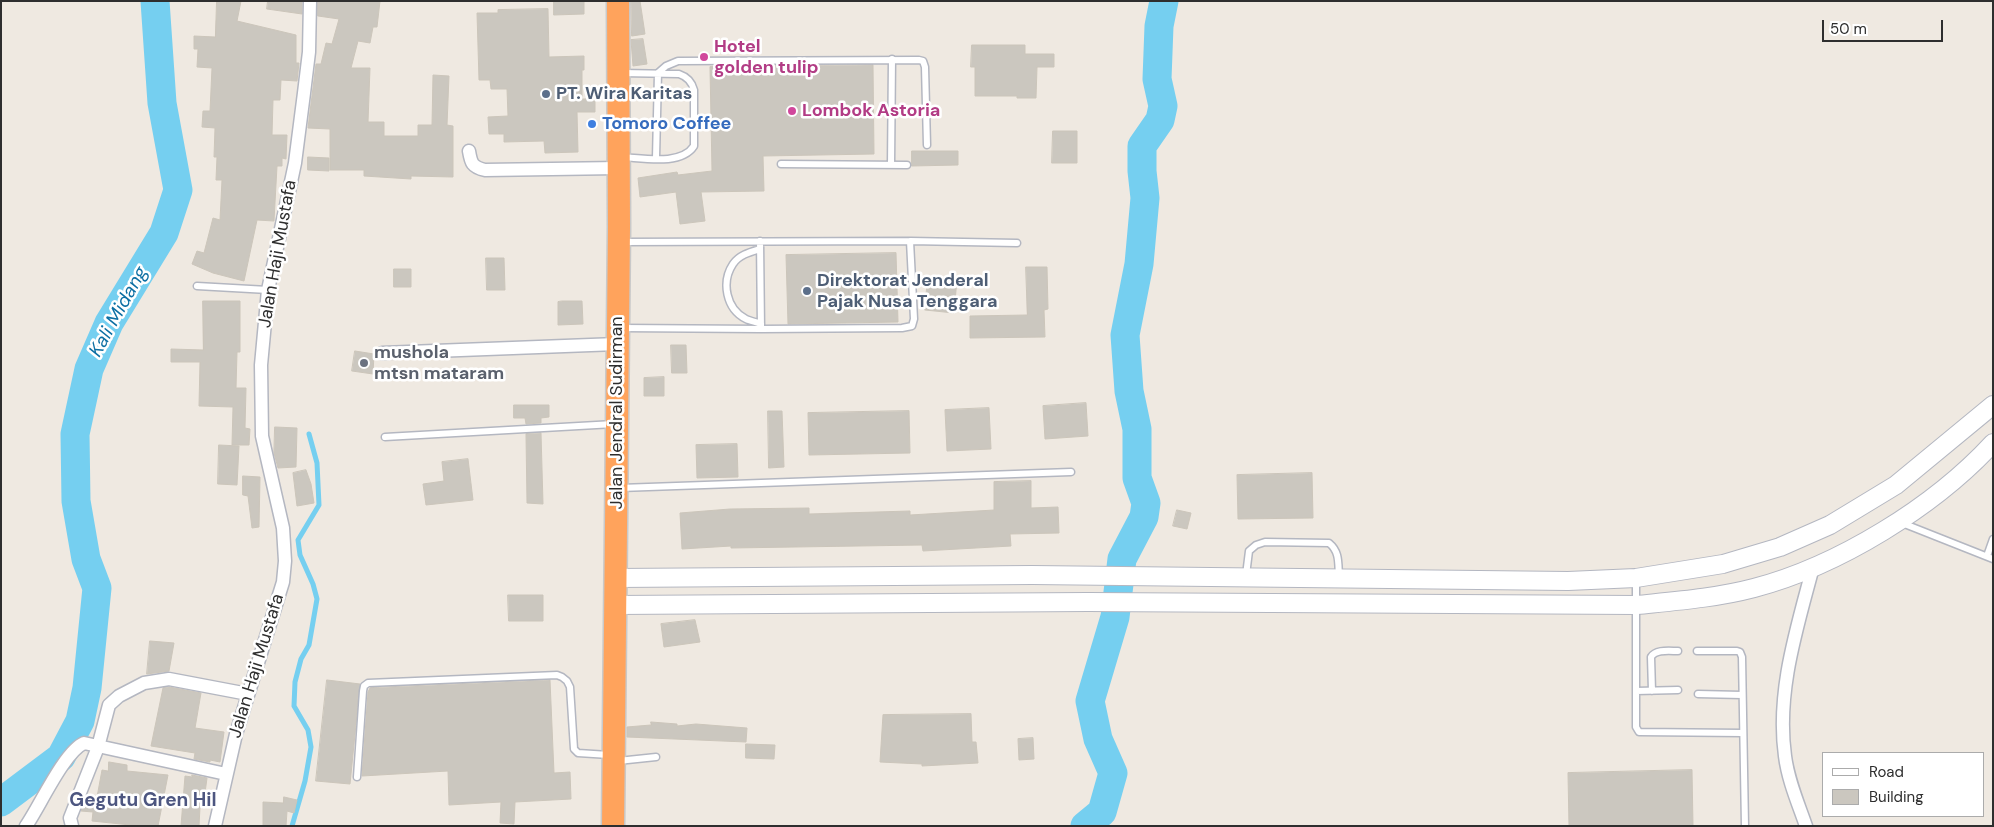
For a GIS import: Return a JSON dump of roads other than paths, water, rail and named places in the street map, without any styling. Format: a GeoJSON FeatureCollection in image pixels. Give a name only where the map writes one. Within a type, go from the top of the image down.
{"type":"FeatureCollection","features":[{"type":"Feature","properties":{"kind":"highway","name":"Jalan Jendral Sudirman"},"geometry":{"type":"LineString","coordinates":[[613,826],[617,424],[618,1]]}},
{"type":"Feature","properties":{"kind":"main road"},"geometry":{"type":"LineString","coordinates":[[616,578],[1246,576],[1568,581],[1636,578],[1723,564],[1780,546],[1830,525],[1896,485],[1993,405]]}},
{"type":"Feature","properties":{"kind":"main road"},"geometry":{"type":"LineString","coordinates":[[615,606],[1088,602],[1637,605],[1708,597],[1753,588],[1813,567],[1850,550],[1899,521],[1961,474],[1993,443]]}},
{"type":"Feature","properties":{"kind":"street","name":"Jalan Haji Mustafa"},"geometry":{"type":"LineString","coordinates":[[215,826],[226,774],[248,694],[283,582],[285,561],[283,528],[262,436],[262,365],[268,290],[297,146],[309,52],[310,1]]}},
{"type":"Feature","properties":{"kind":"street"},"geometry":{"type":"LineString","coordinates":[[469,150],[471,163],[476,168],[485,170],[618,162]]}},
{"type":"Feature","properties":{"kind":"street"},"geometry":{"type":"LineString","coordinates":[[382,352],[617,336]]}},
{"type":"Feature","properties":{"kind":"street"},"geometry":{"type":"LineString","coordinates":[[1806,826],[1792,788],[1785,756],[1782,718],[1789,663],[1813,567]]}},
{"type":"Feature","properties":{"kind":"street"},"geometry":{"type":"LineString","coordinates":[[72,826],[70,818],[98,747],[109,705],[119,696],[144,683],[169,679],[248,694]]}},
{"type":"Feature","properties":{"kind":"street"},"geometry":{"type":"LineString","coordinates":[[26,826],[57,774],[75,750],[84,743],[226,774]]}},
{"type":"Feature","properties":{"kind":"lane"},"geometry":{"type":"LineString","coordinates":[[891,165],[892,59]]}},
{"type":"Feature","properties":{"kind":"lane"},"geometry":{"type":"LineString","coordinates":[[656,158],[658,74],[666,66],[678,61],[919,60],[923,62],[925,68],[927,145]]}},
{"type":"Feature","properties":{"kind":"lane"},"geometry":{"type":"LineString","coordinates":[[617,73],[679,74],[686,76],[692,83],[694,90],[694,146],[689,153],[682,157],[618,162]]}},
{"type":"Feature","properties":{"kind":"lane"},"geometry":{"type":"LineString","coordinates":[[781,164],[908,165]]}},
{"type":"Feature","properties":{"kind":"lane"},"geometry":{"type":"LineString","coordinates":[[618,242],[910,240],[1017,243]]}},
{"type":"Feature","properties":{"kind":"lane"},"geometry":{"type":"LineString","coordinates":[[617,336],[761,326],[902,328],[912,326],[914,319],[910,240]]}},
{"type":"Feature","properties":{"kind":"lane"},"geometry":{"type":"LineString","coordinates":[[760,241],[761,326]]}},
{"type":"Feature","properties":{"kind":"lane"},"geometry":{"type":"LineString","coordinates":[[760,249],[745,253],[734,264],[727,278],[727,294],[733,308],[745,319],[761,326]]}},
{"type":"Feature","properties":{"kind":"lane"},"geometry":{"type":"LineString","coordinates":[[197,286],[268,290]]}},
{"type":"Feature","properties":{"kind":"lane"},"geometry":{"type":"LineString","coordinates":[[385,437],[617,424]]}},
{"type":"Feature","properties":{"kind":"lane"},"geometry":{"type":"LineString","coordinates":[[616,488],[1071,472]]}},
{"type":"Feature","properties":{"kind":"lane"},"geometry":{"type":"LineString","coordinates":[[1899,521],[1990,558],[1993,539]]}},
{"type":"Feature","properties":{"kind":"lane"},"geometry":{"type":"LineString","coordinates":[[1246,576],[1249,551],[1256,544],[1265,542],[1320,542],[1329,543],[1335,548],[1338,556],[1339,577]]}},
{"type":"Feature","properties":{"kind":"lane"},"geometry":{"type":"LineString","coordinates":[[1636,578],[1636,728],[1639,732],[1743,733]]}},
{"type":"Feature","properties":{"kind":"lane"},"geometry":{"type":"LineString","coordinates":[[1652,691],[1651,657],[1656,652],[1678,651]]}},
{"type":"Feature","properties":{"kind":"lane"},"geometry":{"type":"LineString","coordinates":[[1697,651],[1740,652],[1746,826]]}},
{"type":"Feature","properties":{"kind":"lane"},"geometry":{"type":"LineString","coordinates":[[357,777],[363,690],[364,686],[368,683],[557,675],[567,681],[570,687],[574,749],[578,753],[614,758],[656,757]]}},
{"type":"Feature","properties":{"kind":"lane"},"geometry":{"type":"LineString","coordinates":[[1636,691],[1678,690]]}},
{"type":"Feature","properties":{"kind":"lane"},"geometry":{"type":"LineString","coordinates":[[1698,694],[1742,694]]}},
{"type":"Feature","properties":{"kind":"waterway","name":"Kali Midang"},"geometry":{"type":"LineString","coordinates":[[1,802],[61,757],[80,721],[87,688],[97,588],[86,559],[76,501],[75,434],[89,369],[109,323],[164,233],[178,190],[162,103],[155,1]]}},
{"type":"Feature","properties":{"kind":"waterway"},"geometry":{"type":"LineString","coordinates":[[1085,826],[1102,812],[1113,773],[1098,739],[1090,701],[1115,617],[1122,559],[1144,517],[1146,503],[1137,478],[1137,429],[1129,391],[1125,335],[1139,264],[1145,198],[1142,146],[1160,120],[1163,106],[1157,79],[1159,26],[1164,1]]}},
{"type":"Feature","properties":{"kind":"waterway"},"geometry":{"type":"LineString","coordinates":[[292,826],[305,781],[311,747],[308,730],[294,706],[295,682],[301,659],[309,645],[317,599],[313,584],[300,555],[298,540],[319,505],[317,463],[309,434]]}},
{"type":"Feature","properties":{"kind":"place","name":"Hotel golden tulip"},"geometry":{"type":"Point","coordinates":[704,57]}},
{"type":"Feature","properties":{"kind":"place","name":"PT. Wira Karitas"},"geometry":{"type":"Point","coordinates":[546,94]}},
{"type":"Feature","properties":{"kind":"place","name":"Lombok Astoria"},"geometry":{"type":"Point","coordinates":[792,111]}},
{"type":"Feature","properties":{"kind":"place","name":"Tomoro Coffee"},"geometry":{"type":"Point","coordinates":[592,124]}},
{"type":"Feature","properties":{"kind":"place","name":"Direktorat Jenderal Pajak Nusa Tenggara"},"geometry":{"type":"Point","coordinates":[807,291]}},
{"type":"Feature","properties":{"kind":"place","name":"mushola mtsn mataram"},"geometry":{"type":"Point","coordinates":[364,363]}},
{"type":"Feature","properties":{"kind":"district","name":"Gegutu Gren Hil"},"geometry":{"type":"Point","coordinates":[143,801]}}]}
